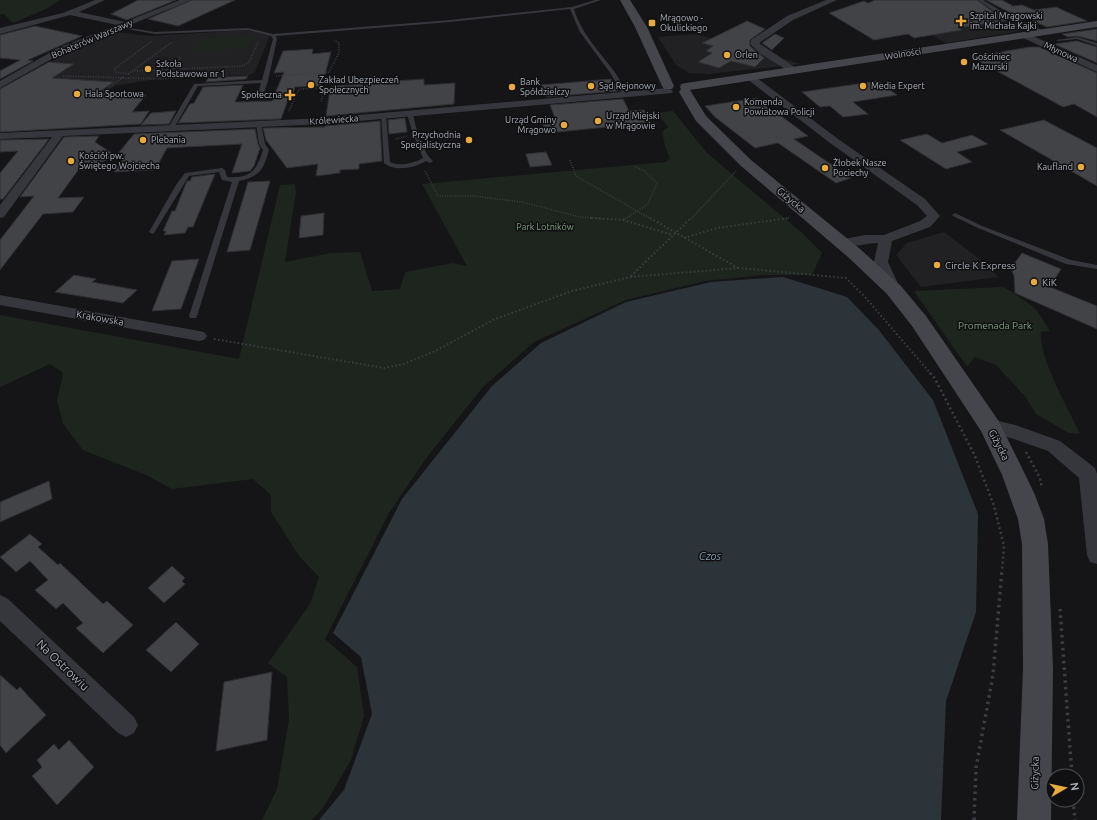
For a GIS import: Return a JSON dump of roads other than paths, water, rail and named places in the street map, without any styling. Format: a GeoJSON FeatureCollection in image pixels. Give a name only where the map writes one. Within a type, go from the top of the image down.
{"type":"FeatureCollection","features":[{"type":"Feature","properties":{"kind":"street"},"geometry":{"type":"LineString","coordinates":[[0,31],[67,13],[94,4],[101,0]]}},
{"type":"Feature","properties":{"kind":"street","name":"Bohaterów Warszawy"},"geometry":{"type":"LineString","coordinates":[[0,85],[61,50],[187,0]]}},
{"type":"Feature","properties":{"kind":"street","name":"Giżycka"},"geometry":{"type":"LineString","coordinates":[[626,0],[702,132],[724,150],[741,167],[848,248],[894,290],[923,327],[990,426],[1023,495],[1031,520],[1035,544],[1038,669],[1034,820]]}},
{"type":"Feature","properties":{"kind":"street"},"geometry":{"type":"LineString","coordinates":[[793,70],[783,62],[764,52],[755,45],[754,42],[790,18],[833,0]]}},
{"type":"Feature","properties":{"kind":"street"},"geometry":{"type":"LineString","coordinates":[[67,13],[121,26]]}},
{"type":"Feature","properties":{"kind":"street","name":"Wolności"},"geometry":{"type":"LineString","coordinates":[[675,86],[709,83],[1024,35],[1052,34],[1097,24]]}},
{"type":"Feature","properties":{"kind":"street","name":"Młynowa"},"geometry":{"type":"LineString","coordinates":[[1024,35],[1097,69]]}},
{"type":"Feature","properties":{"kind":"street"},"geometry":{"type":"LineString","coordinates":[[750,77],[834,141],[921,202],[934,216],[925,224],[886,239],[876,248],[848,248]]}},
{"type":"Feature","properties":{"kind":"street","name":"Królewiecka"},"geometry":{"type":"LineString","coordinates":[[0,136],[258,124],[410,114],[625,95],[675,86]]}},
{"type":"Feature","properties":{"kind":"street"},"geometry":{"type":"LineString","coordinates":[[0,214],[60,133]]}},
{"type":"Feature","properties":{"kind":"street"},"geometry":{"type":"LineString","coordinates":[[886,239],[881,262],[894,290]]}},
{"type":"Feature","properties":{"kind":"street","name":"Krakowska"},"geometry":{"type":"LineString","coordinates":[[0,300],[199,336]]}},
{"type":"Feature","properties":{"kind":"street"},"geometry":{"type":"LineString","coordinates":[[990,426],[1015,432],[1054,446],[1088,474],[1097,555]]}},
{"type":"Feature","properties":{"kind":"street","name":"Na Ostrowiu"},"geometry":{"type":"LineString","coordinates":[[0,606],[4,608],[126,725]]}},
{"type":"Feature","properties":{"kind":"lane"},"geometry":{"type":"LineString","coordinates":[[121,26],[154,34],[248,29],[273,35],[450,21],[572,8],[600,0]]}},
{"type":"Feature","properties":{"kind":"lane"},"geometry":{"type":"LineString","coordinates":[[980,0],[999,12],[1052,34],[1083,39],[1097,45]]}},
{"type":"Feature","properties":{"kind":"lane"},"geometry":{"type":"LineString","coordinates":[[572,8],[574,15],[585,35],[600,58],[609,68],[625,95]]}},
{"type":"Feature","properties":{"kind":"lane"},"geometry":{"type":"LineString","coordinates":[[1052,34],[1070,38]]}},
{"type":"Feature","properties":{"kind":"lane"},"geometry":{"type":"LineString","coordinates":[[260,97],[275,39],[273,35]]}},
{"type":"Feature","properties":{"kind":"lane"},"geometry":{"type":"LineString","coordinates":[[170,128],[196,85],[265,79]]}},
{"type":"Feature","properties":{"kind":"lane"},"geometry":{"type":"LineString","coordinates":[[383,116],[387,163],[389,165],[417,164],[428,160],[417,134],[412,127],[410,114]]}},
{"type":"Feature","properties":{"kind":"lane"},"geometry":{"type":"LineString","coordinates":[[152,232],[187,174],[222,170],[224,179],[236,180],[253,176],[260,170],[266,150],[259,133],[258,124]]}},
{"type":"Feature","properties":{"kind":"lane"},"geometry":{"type":"LineString","coordinates":[[193,316],[236,180]]}},
{"type":"Feature","properties":{"kind":"lane"},"geometry":{"type":"LineString","coordinates":[[955,215],[980,227],[1069,262],[1097,267]]}},
{"type":"Feature","properties":{"kind":"water","name":"Czos"},"geometry":{"type":"Polygon","coordinates":[[[783,277],[847,297],[878,329],[933,400],[978,514],[976,612],[946,701],[941,820],[319,820],[344,790],[372,714],[361,657],[333,633],[402,499],[492,386],[541,343],[626,302],[711,282],[783,277]]]}},
{"type":"Feature","properties":{"kind":"place","name":"Szpital Mrągowski im. Michała Kajki"},"geometry":{"type":"Point","coordinates":[961,21]}},
{"type":"Feature","properties":{"kind":"place","name":"Mrągowo - Okulickiego"},"geometry":{"type":"Point","coordinates":[652,23]}},
{"type":"Feature","properties":{"kind":"place","name":"Orlen"},"geometry":{"type":"Point","coordinates":[727,55]}},
{"type":"Feature","properties":{"kind":"place","name":"Gościniec Mazurski"},"geometry":{"type":"Point","coordinates":[964,62]}},
{"type":"Feature","properties":{"kind":"place","name":"Szkoła Podstawowa nr 1"},"geometry":{"type":"Point","coordinates":[148,69]}},
{"type":"Feature","properties":{"kind":"place","name":"Zakład Ubezpieczeń Społecznych"},"geometry":{"type":"Point","coordinates":[311,85]}},
{"type":"Feature","properties":{"kind":"place","name":"Sąd Rejonowy"},"geometry":{"type":"Point","coordinates":[591,86]}},
{"type":"Feature","properties":{"kind":"place","name":"Media Expert"},"geometry":{"type":"Point","coordinates":[863,86]}},
{"type":"Feature","properties":{"kind":"place","name":"Bank Spółdzielczy"},"geometry":{"type":"Point","coordinates":[512,87]}},
{"type":"Feature","properties":{"kind":"place","name":"Hala Sportowa"},"geometry":{"type":"Point","coordinates":[77,94]}},
{"type":"Feature","properties":{"kind":"place","name":"Społeczna"},"geometry":{"type":"Point","coordinates":[290,95]}},
{"type":"Feature","properties":{"kind":"place","name":"Komenda Powiatowa Policji"},"geometry":{"type":"Point","coordinates":[736,107]}},
{"type":"Feature","properties":{"kind":"place","name":"Urząd Miejski w Mrągowie"},"geometry":{"type":"Point","coordinates":[598,121]}},
{"type":"Feature","properties":{"kind":"place","name":"Urząd Gminy Mrągowo"},"geometry":{"type":"Point","coordinates":[564,125]}},
{"type":"Feature","properties":{"kind":"place","name":"Plebania"},"geometry":{"type":"Point","coordinates":[143,140]}},
{"type":"Feature","properties":{"kind":"place","name":"Przychodnia Specjalistyczna"},"geometry":{"type":"Point","coordinates":[469,140]}},
{"type":"Feature","properties":{"kind":"place","name":"Kościół pw. Świętego Wojciecha"},"geometry":{"type":"Point","coordinates":[71,161]}},
{"type":"Feature","properties":{"kind":"place","name":"Kaufland"},"geometry":{"type":"Point","coordinates":[1081,167]}},
{"type":"Feature","properties":{"kind":"place","name":"Żłobek Nasze Pociechy"},"geometry":{"type":"Point","coordinates":[825,168]}},
{"type":"Feature","properties":{"kind":"place","name":"Circle K Express"},"geometry":{"type":"Point","coordinates":[937,265]}},
{"type":"Feature","properties":{"kind":"place","name":"KiK"},"geometry":{"type":"Point","coordinates":[1034,282]}},
{"type":"Feature","properties":{"kind":"park label","name":"Park Lotników"},"geometry":{"type":"Point","coordinates":[545,227]}},
{"type":"Feature","properties":{"kind":"park label","name":"Promenada Park"},"geometry":{"type":"Point","coordinates":[995,325]}}]}
